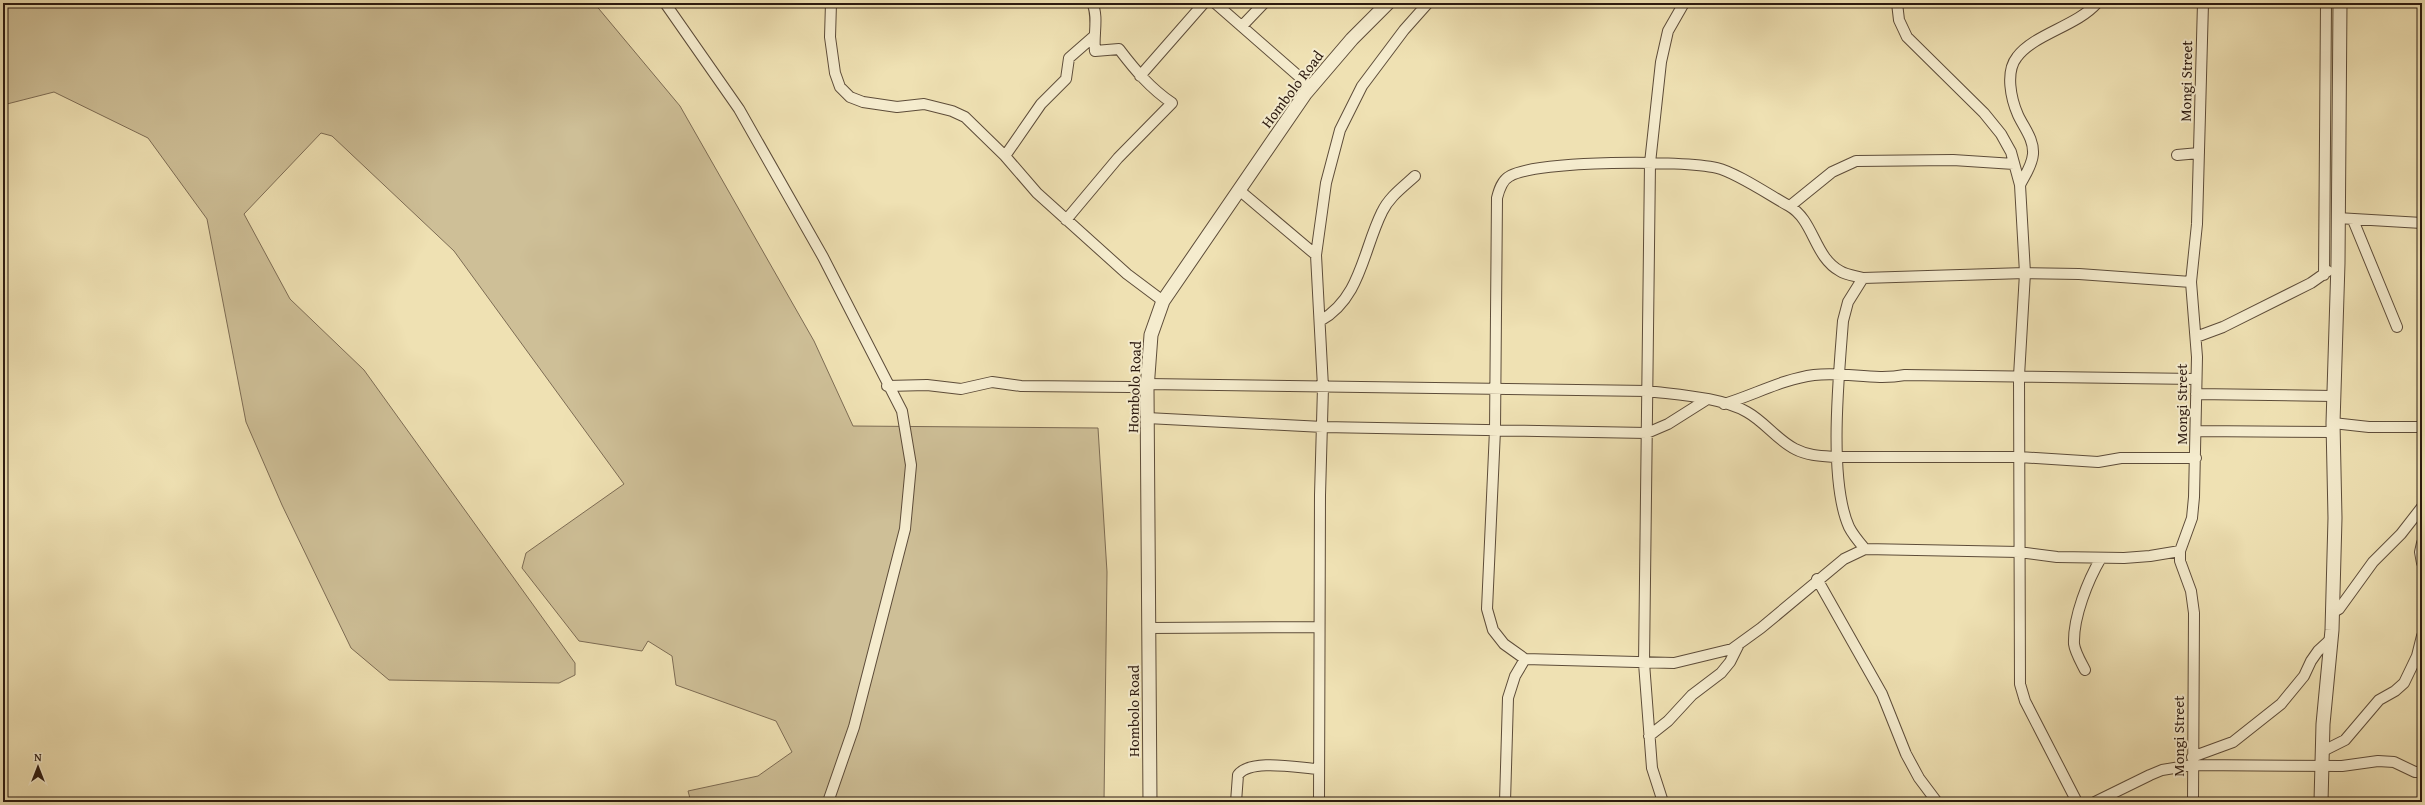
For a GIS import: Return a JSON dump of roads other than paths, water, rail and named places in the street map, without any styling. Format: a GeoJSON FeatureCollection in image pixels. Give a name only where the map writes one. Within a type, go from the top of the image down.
{"type":"FeatureCollection","features":[{"type":"Feature","properties":{"kind":"street"},"geometry":{"type":"LineString","coordinates":[[664,3],[739,109],[823,257],[887,386],[902,411],[912,465],[905,528],[854,727],[828,802]]}},
{"type":"Feature","properties":{"kind":"street"},"geometry":{"type":"LineString","coordinates":[[831,3],[830,37],[835,73],[840,87],[850,97],[863,102],[897,107],[924,104],[952,111],[965,117],[1004,156],[1037,193],[1066,220],[1127,274],[1163,301]]}},
{"type":"Feature","properties":{"kind":"street"},"geometry":{"type":"LineString","coordinates":[[1066,220],[1118,158],[1172,103],[1154,90],[1140,76],[1119,49],[1095,51],[1093,37],[1096,10],[1092,3]]}},
{"type":"Feature","properties":{"kind":"street"},"geometry":{"type":"LineString","coordinates":[[1140,76],[1204,3]]}},
{"type":"Feature","properties":{"kind":"street"},"geometry":{"type":"LineString","coordinates":[[1215,3],[1311,87]]}},
{"type":"Feature","properties":{"kind":"street"},"geometry":{"type":"LineString","coordinates":[[1242,26],[1264,3]]}},
{"type":"Feature","properties":{"kind":"street","name":"Hombolo Road"},"geometry":{"type":"LineString","coordinates":[[1150,802],[1147,386],[1151,335],[1163,301],[1311,87],[1352,39],[1388,3]]}},
{"type":"Feature","properties":{"kind":"street"},"geometry":{"type":"LineString","coordinates":[[1319,802],[1319,627],[1323,387],[1316,255],[1326,183],[1340,130],[1349,108],[1362,86],[1404,30],[1428,3]]}},
{"type":"Feature","properties":{"kind":"street"},"geometry":{"type":"LineString","coordinates":[[1663,802],[1654,779],[1649,736],[1644,663],[1650,163],[1660,62],[1668,31],[1684,3]]}},
{"type":"Feature","properties":{"kind":"street"},"geometry":{"type":"LineString","coordinates":[[1897,3],[1899,20],[1907,37],[1984,113],[2001,134],[2011,152],[2020,185],[2025,273],[2020,376],[2019,457],[2020,684],[2025,702],[2077,802]]}},
{"type":"Feature","properties":{"kind":"street"},"geometry":{"type":"LineString","coordinates":[[2020,185],[2030,167],[2033,154],[2030,136],[2017,113],[2010,78],[2011,66],[2023,50],[2084,15],[2097,3]]}},
{"type":"Feature","properties":{"kind":"street","name":"Mongi Street"},"geometry":{"type":"LineString","coordinates":[[2193,802],[2192,761],[2194,613],[2190,591],[2180,561],[2180,551],[2193,510],[2196,458],[2196,337],[2191,282],[2197,224],[2203,3]]}},
{"type":"Feature","properties":{"kind":"street"},"geometry":{"type":"LineString","coordinates":[[2324,275],[2326,3]]}},
{"type":"Feature","properties":{"kind":"street"},"geometry":{"type":"LineString","coordinates":[[2321,802],[2332,613],[2335,518],[2333,428],[2338,263],[2337,218],[2340,3]]}},
{"type":"Feature","properties":{"kind":"street"},"geometry":{"type":"LineString","coordinates":[[1004,156],[1041,104],[1066,79],[1069,58],[1093,37]]}},
{"type":"Feature","properties":{"kind":"street"},"geometry":{"type":"LineString","coordinates":[[2177,155],[2199,153]]}},
{"type":"Feature","properties":{"kind":"street"},"geometry":{"type":"LineString","coordinates":[[1790,206],[1832,172],[1856,161],[1953,160],[2014,164]]}},
{"type":"Feature","properties":{"kind":"street"},"geometry":{"type":"LineString","coordinates":[[2180,551],[2150,556],[2101,558],[2057,557],[2019,552],[1865,549],[1844,559],[1817,579],[1732,649],[1674,663],[1526,659],[1504,644],[1493,630],[1487,609],[1495,430],[1497,198],[1503,183],[1508,176],[1523,170],[1549,166],[1694,163],[1719,168],[1798,211],[1804,219],[1820,251],[1830,263],[1840,272],[1863,278],[2025,273],[2079,274],[2191,282]]}},
{"type":"Feature","properties":{"kind":"street"},"geometry":{"type":"LineString","coordinates":[[1320,321],[1334,310],[1350,291],[1362,271],[1382,212],[1389,200],[1415,176]]}},
{"type":"Feature","properties":{"kind":"street"},"geometry":{"type":"LineString","coordinates":[[1240,190],[1316,255]]}},
{"type":"Feature","properties":{"kind":"street"},"geometry":{"type":"LineString","coordinates":[[2337,218],[2422,223]]}},
{"type":"Feature","properties":{"kind":"street"},"geometry":{"type":"LineString","coordinates":[[2353,220],[2397,326]]}},
{"type":"Feature","properties":{"kind":"street"},"geometry":{"type":"LineString","coordinates":[[2196,337],[2223,327],[2324,275],[2338,263]]}},
{"type":"Feature","properties":{"kind":"street"},"geometry":{"type":"LineString","coordinates":[[1863,278],[1848,302],[1843,321],[1837,457],[1845,514],[1849,527],[1865,549]]}},
{"type":"Feature","properties":{"kind":"street"},"geometry":{"type":"LineString","coordinates":[[1723,404],[1801,377],[1840,374],[1862,378],[1889,378],[1905,375],[2196,379]]}},
{"type":"Feature","properties":{"kind":"street"},"geometry":{"type":"LineString","coordinates":[[887,386],[927,385],[961,389],[992,382],[1021,386],[1323,387],[1648,391],[1706,400],[1747,412],[1795,449],[1810,455],[1837,457],[2019,457],[2098,462],[2121,458],[2196,458]]}},
{"type":"Feature","properties":{"kind":"street"},"geometry":{"type":"LineString","coordinates":[[2196,394],[2334,396]]}},
{"type":"Feature","properties":{"kind":"street"},"geometry":{"type":"LineString","coordinates":[[1147,418],[1323,427],[1647,433],[1668,424],[1706,400]]}},
{"type":"Feature","properties":{"kind":"street"},"geometry":{"type":"LineString","coordinates":[[2196,431],[2422,427]]}},
{"type":"Feature","properties":{"kind":"street"},"geometry":{"type":"LineString","coordinates":[[2332,613],[2339,609],[2372,562],[2401,534],[2422,507]]}},
{"type":"Feature","properties":{"kind":"street"},"geometry":{"type":"LineString","coordinates":[[2422,543],[2420,554],[2422,563]]}},
{"type":"Feature","properties":{"kind":"street"},"geometry":{"type":"LineString","coordinates":[[2085,670],[2075,646],[2075,634],[2090,577],[2101,558]]}},
{"type":"Feature","properties":{"kind":"street"},"geometry":{"type":"LineString","coordinates":[[1817,579],[1882,694],[1906,754],[1918,778],[1937,802]]}},
{"type":"Feature","properties":{"kind":"street"},"geometry":{"type":"LineString","coordinates":[[1149,628],[1319,627]]}},
{"type":"Feature","properties":{"kind":"street"},"geometry":{"type":"LineString","coordinates":[[2096,802],[2150,775],[2192,761],[2233,742],[2281,704],[2304,676],[2311,661],[2318,651],[2330,639]]}},
{"type":"Feature","properties":{"kind":"street"},"geometry":{"type":"LineString","coordinates":[[2323,751],[2344,740],[2379,700],[2400,688],[2412,669],[2421,643]]}},
{"type":"Feature","properties":{"kind":"street"},"geometry":{"type":"LineString","coordinates":[[1649,736],[1668,721],[1692,695],[1721,673],[1730,662],[1739,644]]}},
{"type":"Feature","properties":{"kind":"street"},"geometry":{"type":"LineString","coordinates":[[1505,802],[1508,698],[1515,676],[1526,659]]}},
{"type":"Feature","properties":{"kind":"street"},"geometry":{"type":"LineString","coordinates":[[2192,761],[2322,766],[2394,762],[2415,772],[2422,772]]}},
{"type":"Feature","properties":{"kind":"street"},"geometry":{"type":"LineString","coordinates":[[1236,802],[1238,775],[1247,767],[1267,765],[1318,769]]}}]}
